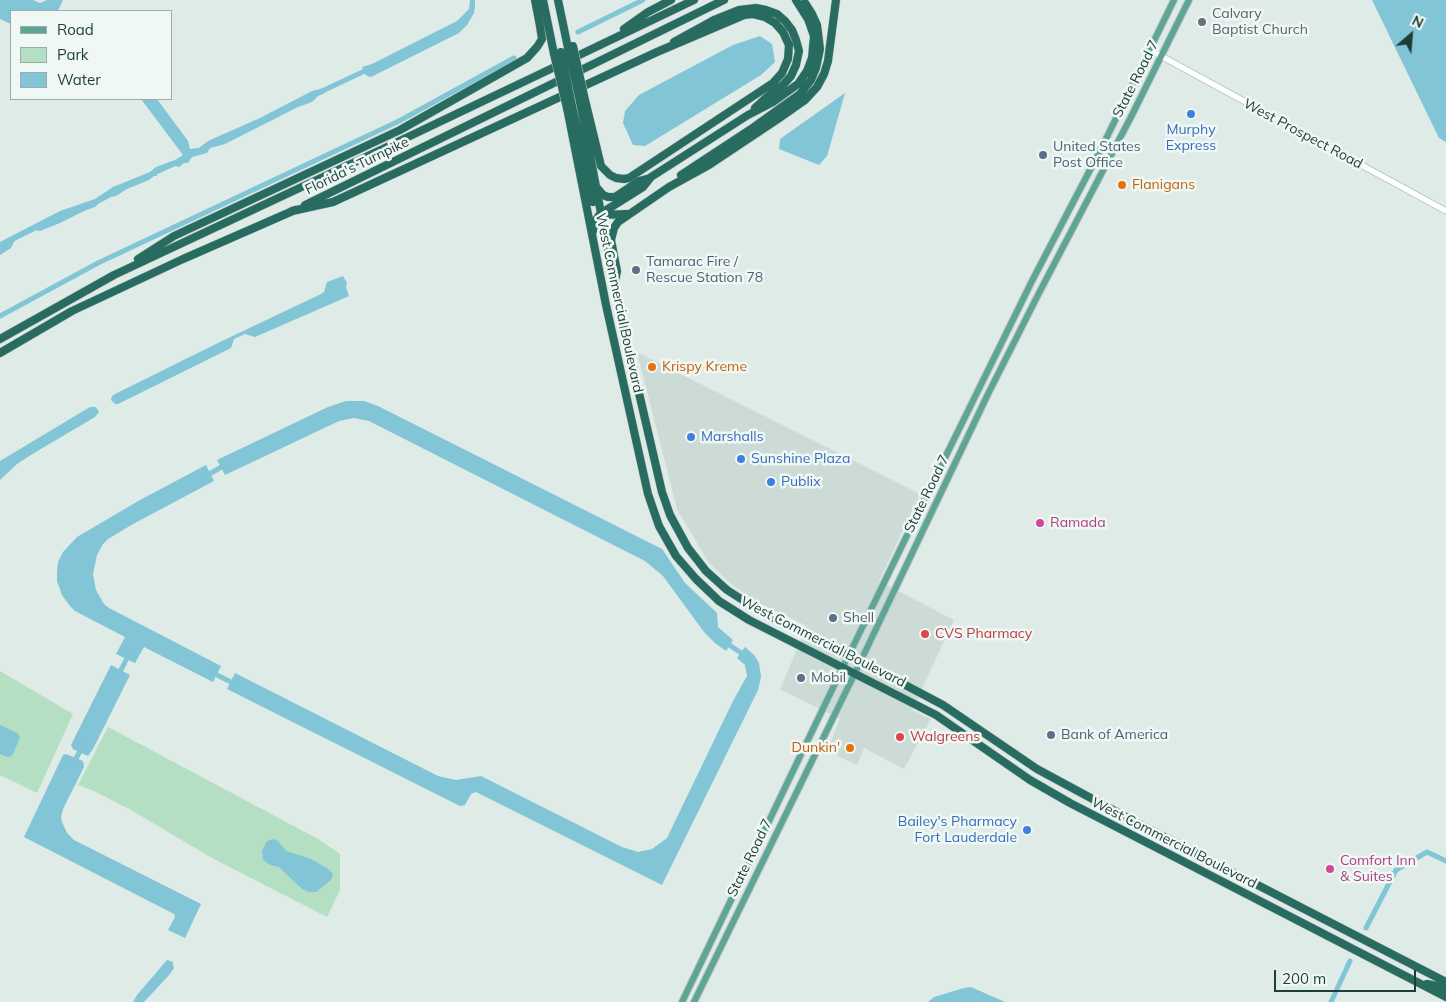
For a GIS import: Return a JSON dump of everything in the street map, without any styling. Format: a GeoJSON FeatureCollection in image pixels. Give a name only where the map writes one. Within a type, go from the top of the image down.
{"type":"FeatureCollection","features":[{"type":"Feature","properties":{"kind":"highway"},"geometry":{"type":"LineString","coordinates":[[114,275],[174,236],[400,130],[527,58],[542,39],[535,0]]}},
{"type":"Feature","properties":{"kind":"highway","name":"West Commercial Boulevard"},"geometry":{"type":"LineString","coordinates":[[543,0],[548,25],[576,104],[595,186],[614,286],[662,492],[670,515],[688,548],[706,571],[727,590],[760,612],[860,661],[943,705],[1037,769],[1446,982]]}},
{"type":"Feature","properties":{"kind":"highway","name":"West Commercial Boulevard"},"geometry":{"type":"LineString","coordinates":[[558,0],[571,47],[592,240],[648,494],[659,526],[676,556],[696,579],[720,601],[754,623],[936,715],[1030,780],[1070,803],[1446,997]]}},
{"type":"Feature","properties":{"kind":"highway"},"geometry":{"type":"LineString","coordinates":[[605,42],[648,12],[671,0]]}},
{"type":"Feature","properties":{"kind":"highway","name":"Florida's Turnpike"},"geometry":{"type":"LineString","coordinates":[[0,339],[114,275],[694,0]]}},
{"type":"Feature","properties":{"kind":"highway","name":"Florida's Turnpike"},"geometry":{"type":"LineString","coordinates":[[0,353],[72,311],[183,259],[292,212],[724,0]]}},
{"type":"Feature","properties":{"kind":"highway"},"geometry":{"type":"LineString","coordinates":[[592,240],[593,227],[600,214],[643,186],[652,177],[748,114],[773,102],[798,84],[807,71],[812,58],[814,36],[808,19],[796,0]]}},
{"type":"Feature","properties":{"kind":"highway"},"geometry":{"type":"LineString","coordinates":[[669,187],[678,177],[800,94],[811,80],[820,49],[819,39],[817,25],[802,0]]}},
{"type":"Feature","properties":{"kind":"highway"},"geometry":{"type":"LineString","coordinates":[[614,286],[617,271],[611,240],[618,222],[627,214],[669,187],[709,165],[778,119],[805,100],[817,87],[828,61],[836,0]]}},
{"type":"Feature","properties":{"kind":"highway"},"geometry":{"type":"LineString","coordinates":[[658,52],[684,35],[739,10],[756,8],[776,14],[792,30],[796,40],[799,51],[796,65],[792,76],[748,114]]}},
{"type":"Feature","properties":{"kind":"highway"},"geometry":{"type":"LineString","coordinates":[[292,212],[333,202],[658,52],[744,15],[753,14],[765,17],[775,23],[783,32],[789,45],[788,59],[782,73],[773,83],[629,178],[616,178],[601,166],[576,104]]}},
{"type":"Feature","properties":{"kind":"highway"},"geometry":{"type":"LineString","coordinates":[[576,104],[594,206],[600,214]]}},
{"type":"Feature","properties":{"kind":"highway"},"geometry":{"type":"LineString","coordinates":[[595,186],[603,195],[615,198],[639,181],[652,177]]}},
{"type":"Feature","properties":{"kind":"highway"},"geometry":{"type":"LineString","coordinates":[[600,214],[627,214]]}},
{"type":"Feature","properties":{"kind":"highway"},"geometry":{"type":"LineString","coordinates":[[1420,983],[1437,986],[1446,990]]}},
{"type":"Feature","properties":{"kind":"main road","name":"State Road 7"},"geometry":{"type":"LineString","coordinates":[[682,1002],[842,667],[986,373],[1088,175],[1174,0]]}},
{"type":"Feature","properties":{"kind":"main road","name":"State Road 7"},"geometry":{"type":"LineString","coordinates":[[694,1002],[855,673],[988,394],[1189,0]]}},
{"type":"Feature","properties":{"kind":"main road","name":"West Prospect Road"},"geometry":{"type":"LineString","coordinates":[[1150,49],[1161,57],[1446,211]]}},
{"type":"Feature","properties":{"kind":"main road"},"geometry":{"type":"LineString","coordinates":[[1088,175],[1086,186],[1087,192],[1090,195]]}},
{"type":"Feature","properties":{"kind":"main road"},"geometry":{"type":"LineString","coordinates":[[1033,279],[1038,286],[1039,293]]}},
{"type":"Feature","properties":{"kind":"main road"},"geometry":{"type":"LineString","coordinates":[[986,373],[985,383],[988,394]]}},
{"type":"Feature","properties":{"kind":"main road"},"geometry":{"type":"LineString","coordinates":[[978,390],[982,394],[982,408]]}},
{"type":"Feature","properties":{"kind":"main road"},"geometry":{"type":"LineString","coordinates":[[933,482],[932,492],[938,501]]}},
{"type":"Feature","properties":{"kind":"shaded area"},"geometry":{"type":"Polygon","coordinates":[[[637,352],[920,494],[879,581],[954,620],[912,710],[931,719],[904,769],[864,748],[857,765],[827,751],[840,719],[780,689],[807,626],[755,601],[730,583],[709,563],[677,509],[637,352]]]}},
{"type":"Feature","properties":{"kind":"green space"},"geometry":{"type":"Polygon","coordinates":[[[0,671],[73,714],[37,793],[0,775],[0,671]]]}},
{"type":"Feature","properties":{"kind":"green space"},"geometry":{"type":"Polygon","coordinates":[[[108,727],[318,839],[340,854],[340,890],[327,917],[212,858],[131,810],[78,785],[108,727]]]}},
{"type":"Feature","properties":{"kind":"water"},"geometry":{"type":"Polygon","coordinates":[[[0,0],[33,0],[40,3],[47,0],[63,0],[58,10],[10,10],[10,24],[0,19],[0,0]]]}},
{"type":"Feature","properties":{"kind":"water"},"geometry":{"type":"Polygon","coordinates":[[[470,0],[475,0],[474,13],[467,25],[459,33],[371,77],[364,73],[362,67],[372,64],[457,21],[469,9],[470,0]]]}},
{"type":"Feature","properties":{"kind":"water"},"geometry":{"type":"Polygon","coordinates":[[[1372,0],[1446,0],[1446,142],[1439,138],[1372,0]]]}},
{"type":"Feature","properties":{"kind":"water"},"geometry":{"type":"Polygon","coordinates":[[[760,36],[772,44],[775,62],[761,75],[645,146],[633,145],[623,123],[625,111],[639,95],[733,45],[760,36]]]}},
{"type":"Feature","properties":{"kind":"water"},"geometry":{"type":"Polygon","coordinates":[[[324,88],[325,93],[318,96],[312,102],[298,107],[225,144],[210,148],[207,153],[192,157],[188,163],[184,163],[179,167],[170,164],[157,169],[157,176],[111,197],[95,207],[40,231],[35,230],[31,233],[29,230],[23,232],[17,235],[18,238],[11,248],[0,255],[0,242],[60,211],[95,199],[113,187],[150,172],[156,167],[183,155],[142,100],[158,100],[188,141],[190,149],[199,148],[208,141],[260,118],[312,91],[324,88]]]}},
{"type":"Feature","properties":{"kind":"water"},"geometry":{"type":"Polygon","coordinates":[[[845,93],[827,156],[819,165],[779,149],[780,139],[845,93]]]}},
{"type":"Feature","properties":{"kind":"water"},"geometry":{"type":"Polygon","coordinates":[[[343,276],[347,283],[346,287],[349,296],[255,337],[245,334],[234,339],[231,348],[118,404],[111,400],[115,394],[321,294],[324,292],[327,282],[343,276]]]}},
{"type":"Feature","properties":{"kind":"water"},"geometry":{"type":"Polygon","coordinates":[[[346,401],[364,401],[378,406],[662,549],[685,583],[717,613],[718,627],[733,640],[726,651],[704,632],[663,576],[645,561],[369,421],[354,418],[339,421],[225,475],[217,460],[328,407],[346,401]]]}},
{"type":"Feature","properties":{"kind":"water"},"geometry":{"type":"Polygon","coordinates":[[[90,407],[96,407],[99,412],[95,417],[17,464],[0,480],[0,461],[90,407]]]}},
{"type":"Feature","properties":{"kind":"water"},"geometry":{"type":"Polygon","coordinates":[[[206,465],[214,481],[108,539],[97,555],[93,574],[96,590],[104,604],[109,608],[221,666],[213,682],[144,647],[135,663],[116,654],[125,637],[75,611],[62,595],[57,581],[58,562],[63,552],[77,537],[140,500],[206,465]]]}},
{"type":"Feature","properties":{"kind":"water"},"geometry":{"type":"Polygon","coordinates":[[[745,647],[754,655],[759,663],[761,677],[758,690],[662,885],[476,792],[471,794],[465,805],[460,806],[227,689],[235,673],[438,776],[456,780],[481,776],[622,847],[638,852],[652,849],[667,838],[747,676],[745,665],[737,658],[745,647]]]}},
{"type":"Feature","properties":{"kind":"water"},"geometry":{"type":"Polygon","coordinates":[[[111,665],[130,675],[88,756],[73,749],[71,745],[111,665]]]}},
{"type":"Feature","properties":{"kind":"water"},"geometry":{"type":"Polygon","coordinates":[[[0,725],[17,733],[20,737],[10,757],[0,754],[0,725]]]}},
{"type":"Feature","properties":{"kind":"water"},"geometry":{"type":"Polygon","coordinates":[[[66,754],[83,761],[84,767],[63,809],[61,817],[67,833],[74,840],[201,904],[185,938],[168,930],[175,917],[174,914],[24,837],[63,755],[66,754]]]}},
{"type":"Feature","properties":{"kind":"water"},"geometry":{"type":"Polygon","coordinates":[[[274,839],[286,851],[311,859],[327,868],[333,874],[331,880],[316,892],[302,889],[279,867],[270,865],[263,860],[262,851],[267,841],[274,839]]]}},
{"type":"Feature","properties":{"kind":"water"},"geometry":{"type":"Polygon","coordinates":[[[167,960],[173,962],[174,968],[170,974],[144,1002],[133,1002],[137,995],[167,960]]]}},
{"type":"Feature","properties":{"kind":"water"},"geometry":{"type":"Polygon","coordinates":[[[971,987],[1005,1002],[928,1002],[934,997],[971,987]]]}},
{"type":"Feature","properties":{"kind":"waterway"},"geometry":{"type":"LineString","coordinates":[[578,32],[643,0]]}},
{"type":"Feature","properties":{"kind":"waterway"},"geometry":{"type":"LineString","coordinates":[[0,316],[98,263],[399,121],[514,58]]}},
{"type":"Feature","properties":{"kind":"waterway"},"geometry":{"type":"LineString","coordinates":[[320,92],[369,69]]}},
{"type":"Feature","properties":{"kind":"waterway"},"geometry":{"type":"LineString","coordinates":[[152,174],[178,162]]}},
{"type":"Feature","properties":{"kind":"waterway"},"geometry":{"type":"LineString","coordinates":[[13,239],[35,228]]}},
{"type":"Feature","properties":{"kind":"waterway"},"geometry":{"type":"LineString","coordinates":[[204,477],[225,465]]}},
{"type":"Feature","properties":{"kind":"waterway"},"geometry":{"type":"LineString","coordinates":[[725,642],[747,657]]}},
{"type":"Feature","properties":{"kind":"waterway"},"geometry":{"type":"LineString","coordinates":[[118,676],[129,654]]}},
{"type":"Feature","properties":{"kind":"waterway"},"geometry":{"type":"LineString","coordinates":[[211,672],[235,684]]}},
{"type":"Feature","properties":{"kind":"waterway"},"geometry":{"type":"LineString","coordinates":[[74,762],[83,746]]}},
{"type":"Feature","properties":{"kind":"waterway"},"geometry":{"type":"LineString","coordinates":[[1366,928],[1396,870],[1427,852],[1446,861]]}},
{"type":"Feature","properties":{"kind":"waterway"},"geometry":{"type":"LineString","coordinates":[[1331,1002],[1350,961]]}},
{"type":"Feature","properties":{"kind":"place","name":"Calvary Baptist Church"},"geometry":{"type":"Point","coordinates":[1202,22]}},
{"type":"Feature","properties":{"kind":"place","name":"Murphy Express"},"geometry":{"type":"Point","coordinates":[1191,114]}},
{"type":"Feature","properties":{"kind":"place","name":"United States Post Office"},"geometry":{"type":"Point","coordinates":[1043,155]}},
{"type":"Feature","properties":{"kind":"place","name":"Flanigans"},"geometry":{"type":"Point","coordinates":[1122,185]}},
{"type":"Feature","properties":{"kind":"place","name":"Tamarac Fire / Rescue Station 78"},"geometry":{"type":"Point","coordinates":[636,270]}},
{"type":"Feature","properties":{"kind":"place","name":"Krispy Kreme"},"geometry":{"type":"Point","coordinates":[652,367]}},
{"type":"Feature","properties":{"kind":"place","name":"Marshalls"},"geometry":{"type":"Point","coordinates":[691,437]}},
{"type":"Feature","properties":{"kind":"place","name":"Sunshine Plaza"},"geometry":{"type":"Point","coordinates":[741,459]}},
{"type":"Feature","properties":{"kind":"place","name":"Publix"},"geometry":{"type":"Point","coordinates":[771,482]}},
{"type":"Feature","properties":{"kind":"place","name":"Ramada"},"geometry":{"type":"Point","coordinates":[1040,523]}},
{"type":"Feature","properties":{"kind":"place","name":"Shell"},"geometry":{"type":"Point","coordinates":[833,618]}},
{"type":"Feature","properties":{"kind":"place","name":"CVS Pharmacy"},"geometry":{"type":"Point","coordinates":[925,634]}},
{"type":"Feature","properties":{"kind":"place","name":"Mobil"},"geometry":{"type":"Point","coordinates":[801,678]}},
{"type":"Feature","properties":{"kind":"place","name":"Bank of America"},"geometry":{"type":"Point","coordinates":[1051,735]}},
{"type":"Feature","properties":{"kind":"place","name":"Walgreens"},"geometry":{"type":"Point","coordinates":[900,737]}},
{"type":"Feature","properties":{"kind":"place","name":"Dunkin'"},"geometry":{"type":"Point","coordinates":[850,748]}},
{"type":"Feature","properties":{"kind":"place","name":"Bailey's Pharmacy Fort Lauderdale"},"geometry":{"type":"Point","coordinates":[1027,830]}},
{"type":"Feature","properties":{"kind":"place","name":"Comfort Inn & Suites"},"geometry":{"type":"Point","coordinates":[1330,869]}}]}
